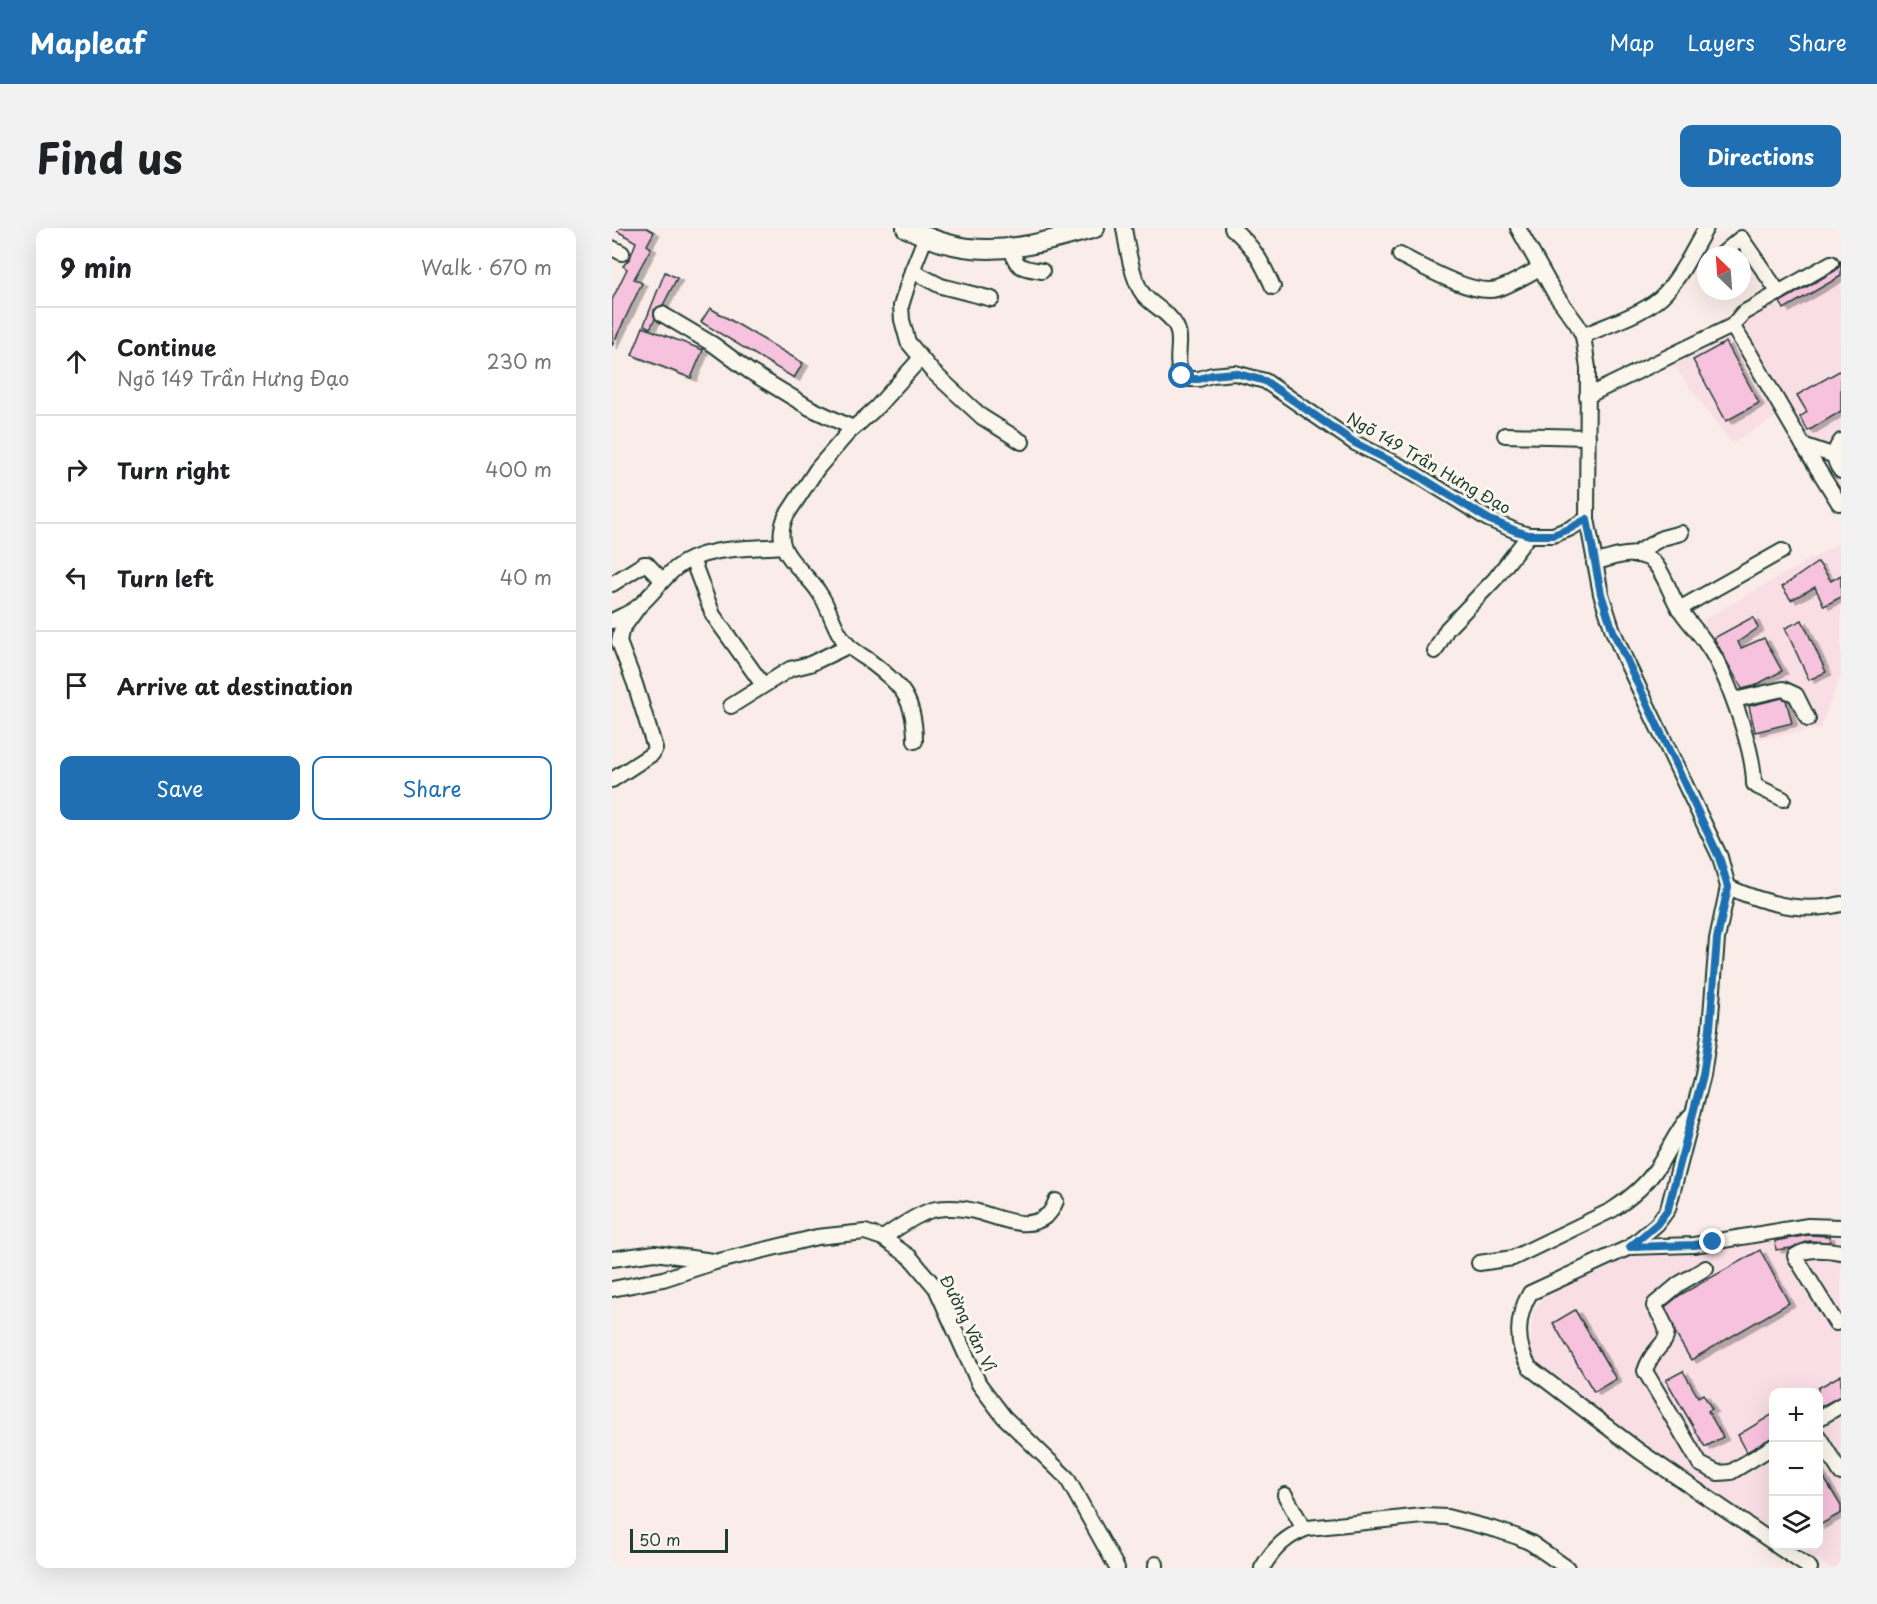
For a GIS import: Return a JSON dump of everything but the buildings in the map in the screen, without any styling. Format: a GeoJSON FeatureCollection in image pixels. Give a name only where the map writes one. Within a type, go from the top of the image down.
{"type":"FeatureCollection","features":[{"type":"Feature","properties":{"kind":"main road"},"geometry":{"type":"LineString","coordinates":[[906,228],[945,244],[978,249],[1012,248],[1050,241],[1095,228]]}},
{"type":"Feature","properties":{"kind":"street","name":"Ngõ 149 Trần Hưng Đạo"},"geometry":{"type":"LineString","coordinates":[[1124,228],[1130,263],[1142,294],[1177,327],[1179,338],[1177,366],[1182,376],[1199,379],[1212,375],[1235,373],[1265,381],[1355,443],[1414,473],[1488,519],[1529,535],[1553,535],[1587,519]]}},
{"type":"Feature","properties":{"kind":"street"},"geometry":{"type":"LineString","coordinates":[[1232,228],[1247,240],[1257,254],[1273,287]]}},
{"type":"Feature","properties":{"kind":"street"},"geometry":{"type":"LineString","coordinates":[[1518,228],[1583,336],[1588,368],[1587,519],[1601,594],[1613,631],[1719,857],[1728,887],[1717,939],[1707,1051],[1694,1112],[1668,1209],[1657,1224],[1630,1247],[1530,1293],[1522,1307],[1521,1354],[1530,1368],[1639,1451],[1769,1540]]}},
{"type":"Feature","properties":{"kind":"street"},"geometry":{"type":"LineString","coordinates":[[1583,336],[1645,308],[1666,293],[1686,266],[1706,228]]}},
{"type":"Feature","properties":{"kind":"street"},"geometry":{"type":"LineString","coordinates":[[926,236],[903,298],[902,320],[908,342],[920,359],[982,417],[1022,442]]}},
{"type":"Feature","properties":{"kind":"street"},"geometry":{"type":"LineString","coordinates":[[1732,246],[1741,238],[1747,246]]}},
{"type":"Feature","properties":{"kind":"street"},"geometry":{"type":"LineString","coordinates":[[1012,248],[1017,264],[1024,268],[1042,271]]}},
{"type":"Feature","properties":{"kind":"street"},"geometry":{"type":"LineString","coordinates":[[1751,252],[1779,293]]}},
{"type":"Feature","properties":{"kind":"street"},"geometry":{"type":"LineString","coordinates":[[1400,255],[1452,281],[1481,290],[1496,290],[1540,268]]}},
{"type":"Feature","properties":{"kind":"street"},"geometry":{"type":"LineString","coordinates":[[1587,396],[1732,326],[1743,313],[1831,263]]}},
{"type":"Feature","properties":{"kind":"street"},"geometry":{"type":"LineString","coordinates":[[912,271],[941,286],[992,299]]}},
{"type":"Feature","properties":{"kind":"street"},"geometry":{"type":"LineString","coordinates":[[662,314],[810,408],[853,428]]}},
{"type":"Feature","properties":{"kind":"street"},"geometry":{"type":"LineString","coordinates":[[1732,326],[1839,503]]}},
{"type":"Feature","properties":{"kind":"street"},"geometry":{"type":"LineString","coordinates":[[915,741],[915,720],[904,692],[885,673],[848,646],[835,626],[821,595],[797,568],[783,546],[782,525],[817,469],[920,359]]}},
{"type":"Feature","properties":{"kind":"street"},"geometry":{"type":"LineString","coordinates":[[1505,435],[1588,437]]}},
{"type":"Feature","properties":{"kind":"street"},"geometry":{"type":"LineString","coordinates":[[1841,441],[1834,456],[1841,471]]}},
{"type":"Feature","properties":{"kind":"street"},"geometry":{"type":"LineString","coordinates":[[1803,445],[1834,456]]}},
{"type":"Feature","properties":{"kind":"street"},"geometry":{"type":"LineString","coordinates":[[1634,555],[1662,538],[1681,533]]}},
{"type":"Feature","properties":{"kind":"street"},"geometry":{"type":"LineString","coordinates":[[1435,651],[1447,629],[1495,579],[1529,535]]}},
{"type":"Feature","properties":{"kind":"street"},"geometry":{"type":"LineString","coordinates":[[612,780],[652,754],[655,748],[619,642],[621,632],[639,606],[662,580],[677,567],[692,559],[709,553],[783,546]]}},
{"type":"Feature","properties":{"kind":"street"},"geometry":{"type":"LineString","coordinates":[[1679,609],[1782,551]]}},
{"type":"Feature","properties":{"kind":"street"},"geometry":{"type":"LineString","coordinates":[[1594,563],[1620,555],[1634,555],[1648,558],[1656,564],[1679,609],[1708,646],[1734,700],[1754,771],[1754,784],[1783,799]]}},
{"type":"Feature","properties":{"kind":"street"},"geometry":{"type":"LineString","coordinates":[[692,559],[713,615],[763,685]]}},
{"type":"Feature","properties":{"kind":"street"},"geometry":{"type":"LineString","coordinates":[[612,584],[644,564],[648,564],[662,580]]}},
{"type":"Feature","properties":{"kind":"street"},"geometry":{"type":"LineString","coordinates":[[612,621],[639,606]]}},
{"type":"Feature","properties":{"kind":"street"},"geometry":{"type":"LineString","coordinates":[[731,706],[790,669],[810,664],[848,646]]}},
{"type":"Feature","properties":{"kind":"street"},"geometry":{"type":"LineString","coordinates":[[1734,700],[1784,689],[1796,695],[1808,719]]}},
{"type":"Feature","properties":{"kind":"street"},"geometry":{"type":"LineString","coordinates":[[1728,887],[1753,899],[1802,909],[1829,908],[1841,904]]}},
{"type":"Feature","properties":{"kind":"street"},"geometry":{"type":"LineString","coordinates":[[1479,1263],[1513,1258],[1612,1210],[1626,1200],[1657,1169],[1675,1137],[1694,1112]]}},
{"type":"Feature","properties":{"kind":"street"},"geometry":{"type":"LineString","coordinates":[[883,1238],[900,1225],[934,1209],[957,1208],[980,1212],[1000,1220],[1033,1222],[1046,1216],[1056,1201]]}},
{"type":"Feature","properties":{"kind":"street"},"geometry":{"type":"LineString","coordinates":[[1630,1247],[1694,1245],[1808,1226],[1841,1227]]}},
{"type":"Feature","properties":{"kind":"street","name":"Đường Văn Vỉ"},"geometry":{"type":"LineString","coordinates":[[612,1289],[663,1279],[715,1262],[817,1237],[865,1232],[883,1238],[910,1257],[936,1288],[980,1384],[1004,1417],[1067,1478],[1117,1568]]}},
{"type":"Feature","properties":{"kind":"street"},"geometry":{"type":"LineString","coordinates":[[1839,1324],[1795,1256],[1800,1252],[1815,1250],[1841,1252]]}},
{"type":"Feature","properties":{"kind":"street"},"geometry":{"type":"LineString","coordinates":[[612,1259],[655,1253],[715,1262]]}},
{"type":"Feature","properties":{"kind":"street"},"geometry":{"type":"LineString","coordinates":[[1706,1268],[1679,1284],[1655,1304],[1668,1330],[1666,1340],[1653,1355],[1645,1371],[1700,1464],[1718,1473],[1731,1472],[1769,1448]]}},
{"type":"Feature","properties":{"kind":"street"},"geometry":{"type":"LineString","coordinates":[[1823,1416],[1841,1405]]}},
{"type":"Feature","properties":{"kind":"street"},"geometry":{"type":"LineString","coordinates":[[1822,1442],[1841,1473]]}},
{"type":"Feature","properties":{"kind":"street"},"geometry":{"type":"LineString","coordinates":[[1285,1496],[1304,1529]]}},
{"type":"Feature","properties":{"kind":"street"},"geometry":{"type":"LineString","coordinates":[[1262,1568],[1279,1544],[1295,1532],[1304,1529],[1321,1525],[1423,1516],[1447,1517],[1518,1537],[1531,1543],[1567,1568]]}},
{"type":"Feature","properties":{"kind":"street"},"geometry":{"type":"LineString","coordinates":[[1784,1550],[1810,1568]]}},
{"type":"Feature","properties":{"kind":"shaded area"},"geometry":{"type":"Polygon","coordinates":[[[1841,258],[1841,513],[1778,416],[1731,443],[1674,366],[1743,328],[1740,319],[1841,258]]]}},
{"type":"Feature","properties":{"kind":"shaded area"},"geometry":{"type":"Polygon","coordinates":[[[1841,542],[1841,674],[1820,729],[1755,739],[1739,691],[1703,620],[1841,542]]]}},
{"type":"Feature","properties":{"kind":"shaded area"},"geometry":{"type":"Polygon","coordinates":[[[1841,1230],[1841,1568],[1830,1568],[1801,1550],[1823,1550],[1823,1388],[1769,1388],[1769,1528],[1696,1481],[1557,1380],[1536,1361],[1530,1349],[1533,1311],[1547,1295],[1620,1257],[1684,1251],[1841,1230]]]}},
{"type":"Feature","properties":{"kind":"route"},"geometry":{"type":"LineString","coordinates":[[1182,376],[1199,379],[1212,375],[1235,373],[1265,381],[1355,443],[1414,473],[1488,519],[1516,531],[1529,535],[1553,535],[1587,519],[1601,594],[1613,631],[1719,857],[1728,887],[1717,939],[1710,1028],[1703,1075],[1677,1180],[1668,1209],[1657,1224],[1630,1247],[1694,1245],[1713,1242]]}}]}
